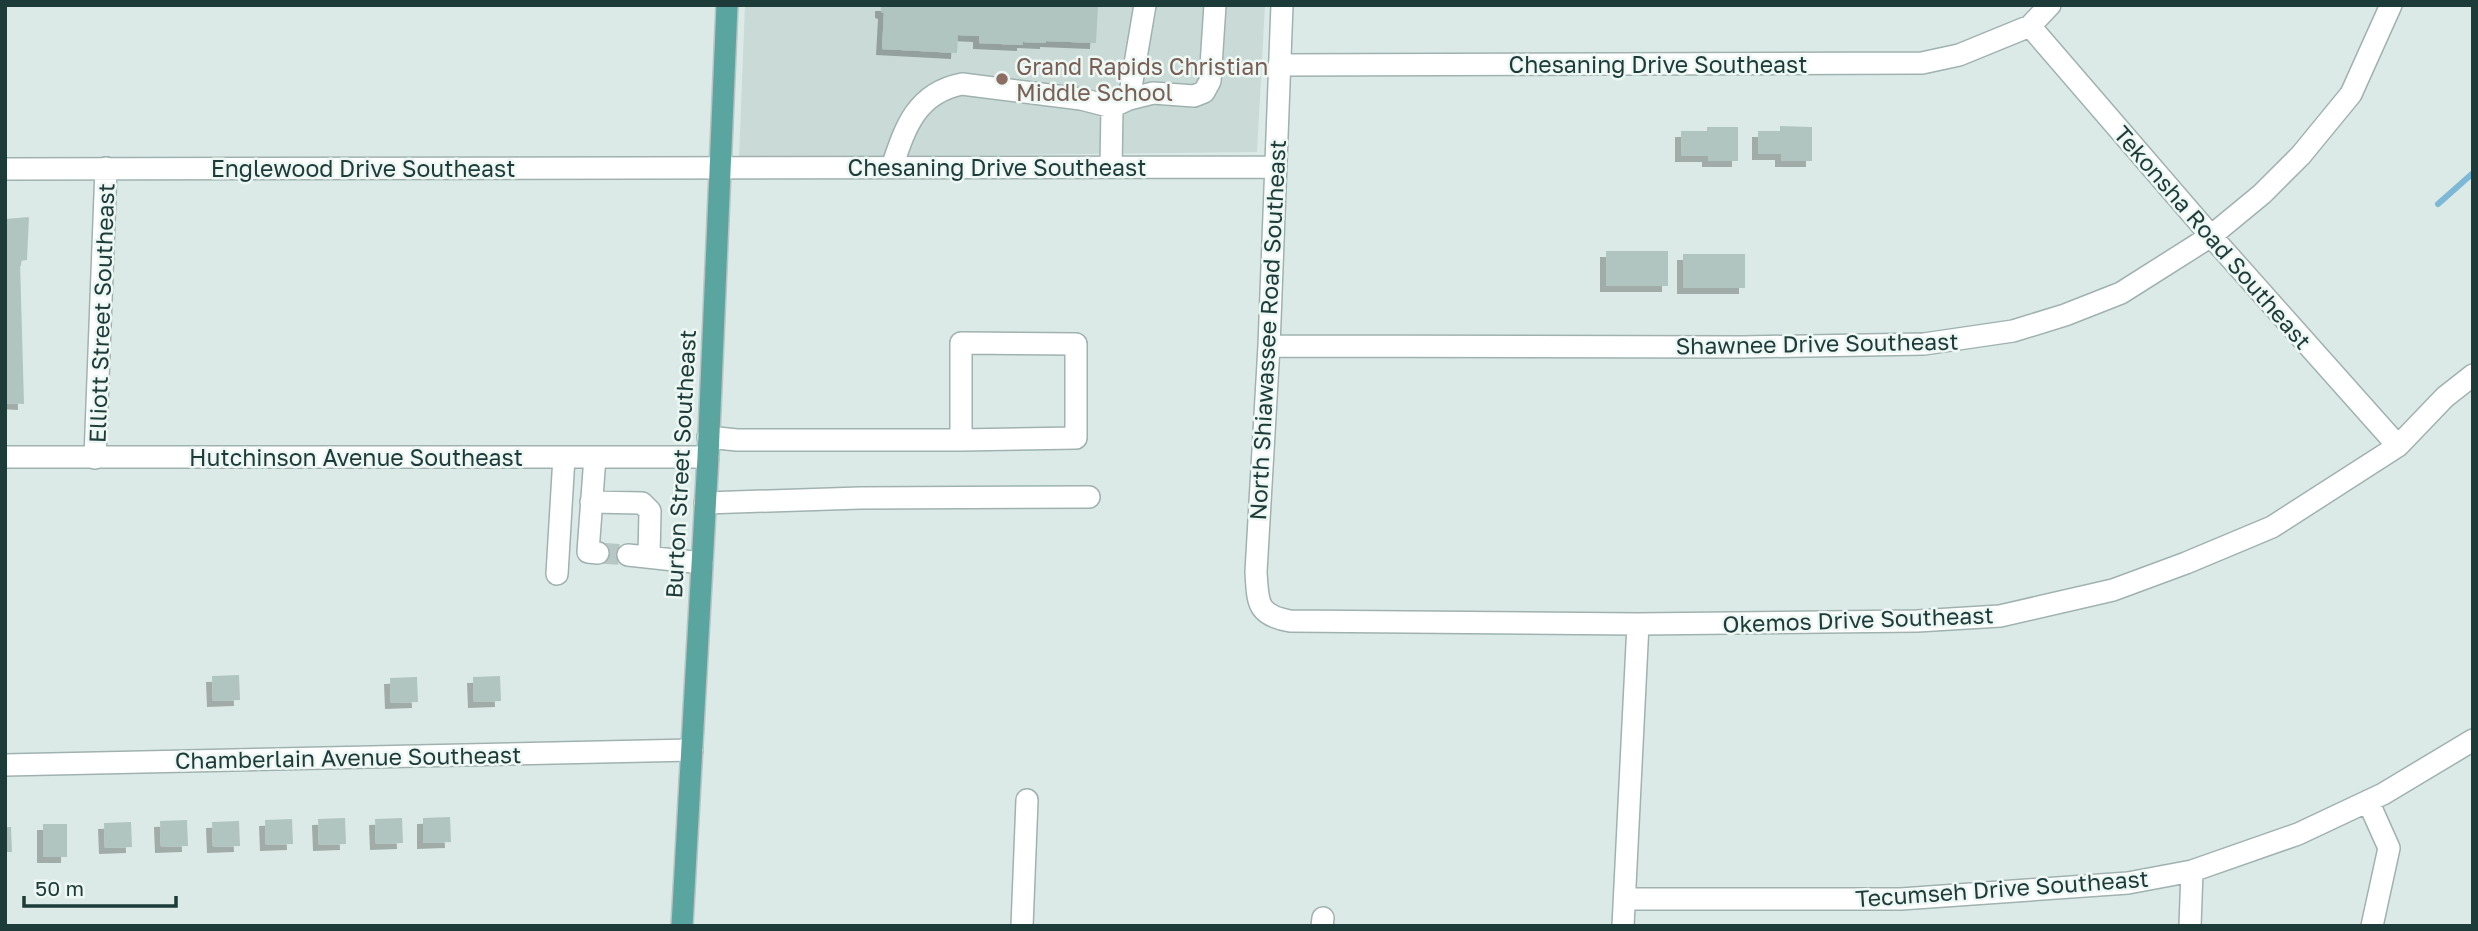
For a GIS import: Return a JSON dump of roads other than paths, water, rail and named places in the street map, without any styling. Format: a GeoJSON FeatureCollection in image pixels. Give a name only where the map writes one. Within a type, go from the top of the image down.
{"type":"FeatureCollection","features":[{"type":"Feature","properties":{"kind":"main road","name":"Burton Street Southeast"},"geometry":{"type":"LineString","coordinates":[[682,926],[708,447],[727,5]]}},
{"type":"Feature","properties":{"kind":"street"},"geometry":{"type":"LineString","coordinates":[[1111,167],[1121,103],[1146,5]]}},
{"type":"Feature","properties":{"kind":"street"},"geometry":{"type":"LineString","coordinates":[[892,167],[905,130],[919,107],[936,92],[949,86],[962,84],[1121,103],[1153,93],[1194,96],[1204,92],[1210,81],[1215,5]]}},
{"type":"Feature","properties":{"kind":"street","name":"North Shiawassee Road Southeast"},"geometry":{"type":"LineString","coordinates":[[1264,611],[1258,597],[1256,572],[1269,346],[1282,5]]}},
{"type":"Feature","properties":{"kind":"street"},"geometry":{"type":"LineString","coordinates":[[2030,26],[2050,5]]}},
{"type":"Feature","properties":{"kind":"street","name":"Shawnee Drive Southeast"},"geometry":{"type":"LineString","coordinates":[[1269,346],[1912,345],[2013,331],[2065,315],[2121,293],[2211,236],[2262,194],[2301,155],[2351,93],[2391,5]]}},
{"type":"Feature","properties":{"kind":"street","name":"Chesaning Drive Southeast"},"geometry":{"type":"LineString","coordinates":[[1279,65],[1922,63],[1979,48],[2030,26]]}},
{"type":"Feature","properties":{"kind":"street","name":"Tekonsha Road Southeast"},"geometry":{"type":"LineString","coordinates":[[2030,26],[2211,236],[2398,446]]}},
{"type":"Feature","properties":{"kind":"street","name":"Chesaning Drive Southeast"},"geometry":{"type":"LineString","coordinates":[[720,168],[1275,167]]}},
{"type":"Feature","properties":{"kind":"street","name":"Elliott Street Southeast"},"geometry":{"type":"LineString","coordinates":[[95,458],[106,168]]}},
{"type":"Feature","properties":{"kind":"street","name":"Englewood Drive Southeast"},"geometry":{"type":"LineString","coordinates":[[5,169],[720,168]]}},
{"type":"Feature","properties":{"kind":"street","name":"Hutchinson Avenue Southeast"},"geometry":{"type":"LineString","coordinates":[[5,457],[594,457],[708,447],[737,440],[961,440],[1076,438],[1076,344],[961,343],[961,440]]}},
{"type":"Feature","properties":{"kind":"street","name":"Okemos Drive Southeast"},"geometry":{"type":"LineString","coordinates":[[1264,611],[1273,618],[1290,621],[1638,624],[1917,621],[2000,615],[2113,590],[2272,527],[2398,446],[2445,397],[2473,375]]}},
{"type":"Feature","properties":{"kind":"street"},"geometry":{"type":"LineString","coordinates":[[557,574],[565,457]]}},
{"type":"Feature","properties":{"kind":"street"},"geometry":{"type":"LineString","coordinates":[[593,552],[591,502],[594,457]]}},
{"type":"Feature","properties":{"kind":"street"},"geometry":{"type":"LineString","coordinates":[[705,503],[860,498],[1089,497]]}},
{"type":"Feature","properties":{"kind":"street"},"geometry":{"type":"LineString","coordinates":[[591,502],[642,503],[650,511],[649,557]]}},
{"type":"Feature","properties":{"kind":"street"},"geometry":{"type":"LineString","coordinates":[[628,555],[702,563]]}},
{"type":"Feature","properties":{"kind":"street"},"geometry":{"type":"LineString","coordinates":[[1623,926],[1638,624]]}},
{"type":"Feature","properties":{"kind":"street","name":"Tecumseh Drive Southeast"},"geometry":{"type":"LineString","coordinates":[[1626,899],[1900,899],[2128,883],[2192,871],[2298,834],[2368,801],[2473,740]]}},
{"type":"Feature","properties":{"kind":"street","name":"Chamberlain Avenue Southeast"},"geometry":{"type":"LineString","coordinates":[[5,765],[692,750]]}},
{"type":"Feature","properties":{"kind":"street"},"geometry":{"type":"LineString","coordinates":[[1022,926],[1027,800]]}},
{"type":"Feature","properties":{"kind":"street"},"geometry":{"type":"LineString","coordinates":[[2368,801],[2389,848],[2372,926]]}},
{"type":"Feature","properties":{"kind":"street"},"geometry":{"type":"LineString","coordinates":[[2190,926],[2192,871]]}},
{"type":"Feature","properties":{"kind":"waterway"},"geometry":{"type":"LineString","coordinates":[[2438,204],[2473,173]]}},
{"type":"Feature","properties":{"kind":"tunnel"},"geometry":{"type":"LineString","coordinates":[[598,553],[628,555]]}},
{"type":"Feature","properties":{"kind":"place","name":"Grand Rapids Christian Middle School"},"geometry":{"type":"Point","coordinates":[1002,79]}}]}
